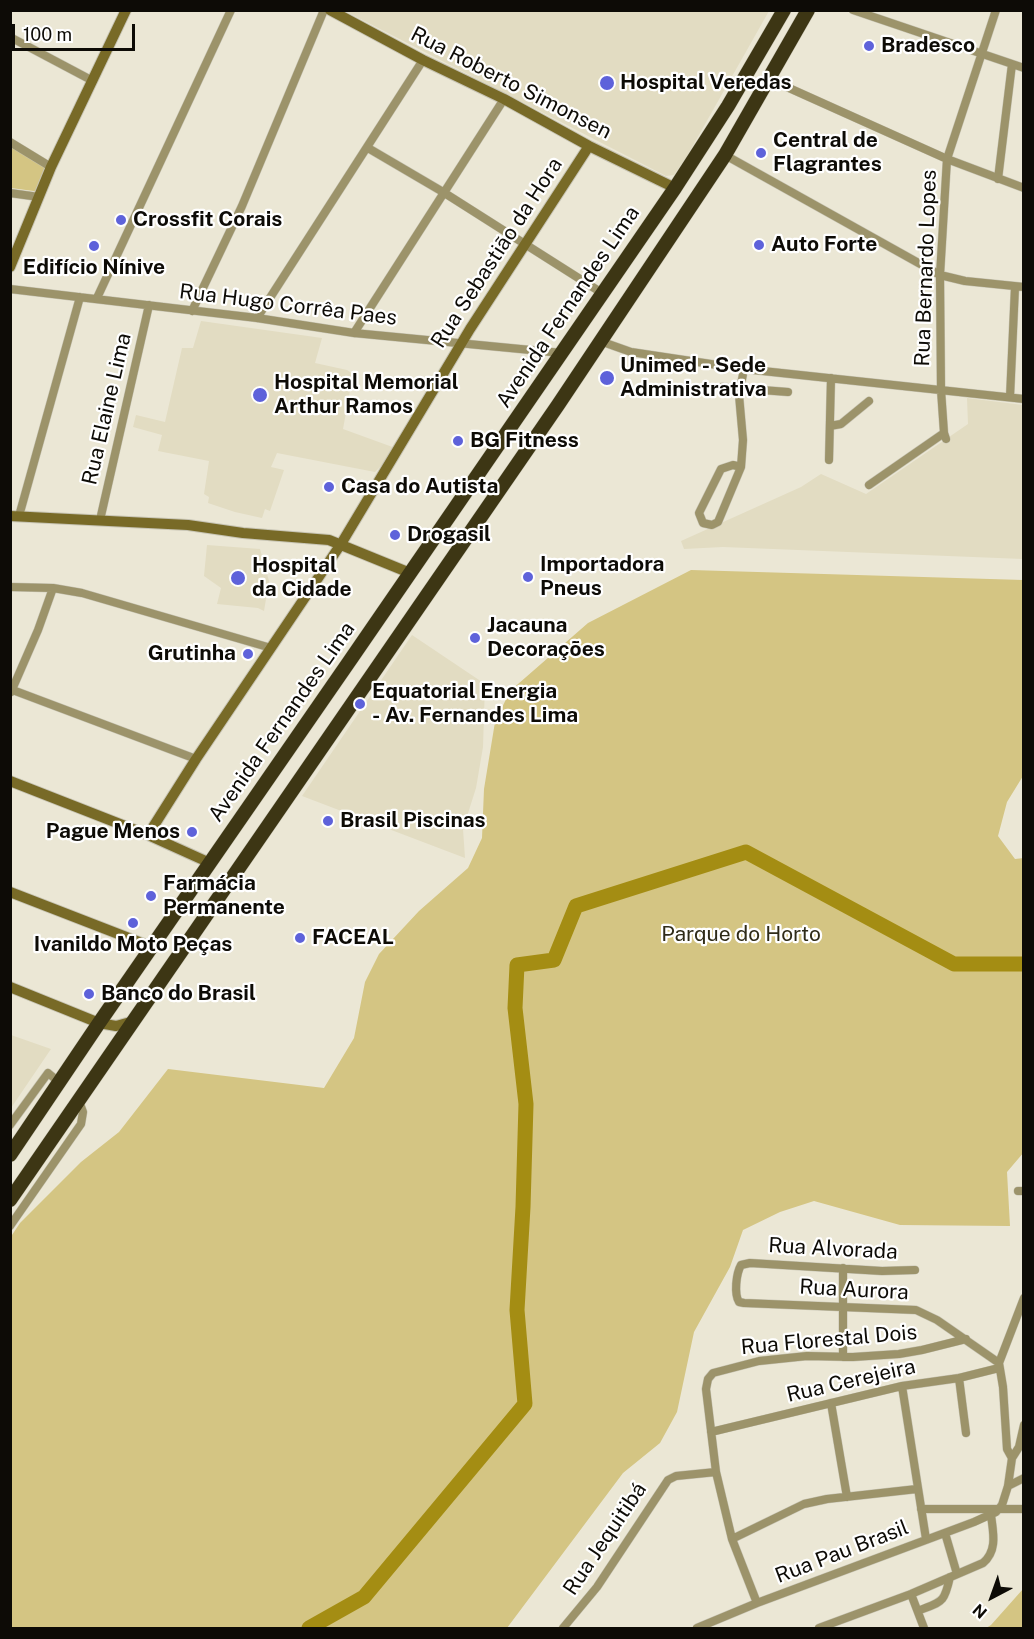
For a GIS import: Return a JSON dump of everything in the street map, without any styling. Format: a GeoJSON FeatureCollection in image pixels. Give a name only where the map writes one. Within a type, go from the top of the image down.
{"type":"FeatureCollection","features":[{"type":"Feature","properties":{"kind":"highway","name":"Avenida Fernandes Lima"},"geometry":{"type":"LineString","coordinates":[[10,1155],[53,1077],[99,1023],[675,188],[728,106],[783,10]]}},
{"type":"Feature","properties":{"kind":"highway"},"geometry":{"type":"LineString","coordinates":[[10,1200],[600,341],[725,155],[808,10]]}},
{"type":"Feature","properties":{"kind":"highway"},"geometry":{"type":"LineString","coordinates":[[53,1077],[79,1101]]}},
{"type":"Feature","properties":{"kind":"street"},"geometry":{"type":"LineString","coordinates":[[10,267],[51,167],[126,10]]}},
{"type":"Feature","properties":{"kind":"street"},"geometry":{"type":"LineString","coordinates":[[97,298],[231,10]]}},
{"type":"Feature","properties":{"kind":"street"},"geometry":{"type":"LineString","coordinates":[[192,311],[242,206],[324,10]]}},
{"type":"Feature","properties":{"kind":"street","name":"Rua Roberto Simonsen"},"geometry":{"type":"LineString","coordinates":[[330,10],[423,60],[504,99],[589,146],[675,188]]}},
{"type":"Feature","properties":{"kind":"street"},"geometry":{"type":"LineString","coordinates":[[853,10],[1023,68]]}},
{"type":"Feature","properties":{"kind":"street","name":"Rua Bernardo Lopes"},"geometry":{"type":"LineString","coordinates":[[869,485],[945,436],[940,390],[940,275],[947,159],[996,10]]}},
{"type":"Feature","properties":{"kind":"street"},"geometry":{"type":"LineString","coordinates":[[10,37],[93,81]]}},
{"type":"Feature","properties":{"kind":"street"},"geometry":{"type":"LineString","coordinates":[[257,318],[423,60]]}},
{"type":"Feature","properties":{"kind":"street"},"geometry":{"type":"LineString","coordinates":[[998,178],[1012,64]]}},
{"type":"Feature","properties":{"kind":"street"},"geometry":{"type":"LineString","coordinates":[[769,79],[947,159],[1023,188]]}},
{"type":"Feature","properties":{"kind":"street"},"geometry":{"type":"LineString","coordinates":[[354,333],[504,99]]}},
{"type":"Feature","properties":{"kind":"street"},"geometry":{"type":"LineString","coordinates":[[10,142],[51,167]]}},
{"type":"Feature","properties":{"kind":"street","name":"Rua Sebastião da Hora"},"geometry":{"type":"LineString","coordinates":[[148,836],[196,759],[340,544],[462,343],[589,146]]}},
{"type":"Feature","properties":{"kind":"street"},"geometry":{"type":"LineString","coordinates":[[368,148],[443,192],[602,293]]}},
{"type":"Feature","properties":{"kind":"street"},"geometry":{"type":"LineString","coordinates":[[725,155],[940,275],[965,281],[1019,287],[1010,397]]}},
{"type":"Feature","properties":{"kind":"street"},"geometry":{"type":"LineString","coordinates":[[10,193],[39,197]]}},
{"type":"Feature","properties":{"kind":"street","name":"Rua Hugo Corrêa Paes"},"geometry":{"type":"LineString","coordinates":[[10,289],[257,318],[354,333],[562,353]]}},
{"type":"Feature","properties":{"kind":"street"},"geometry":{"type":"LineString","coordinates":[[80,297],[15,516],[188,525],[329,540],[410,573]]}},
{"type":"Feature","properties":{"kind":"street","name":"Rua Elaine Lima"},"geometry":{"type":"LineString","coordinates":[[100,520],[149,305]]}},
{"type":"Feature","properties":{"kind":"street"},"geometry":{"type":"LineString","coordinates":[[600,341],[631,352],[744,369],[1023,399]]}},
{"type":"Feature","properties":{"kind":"street"},"geometry":{"type":"LineString","coordinates":[[741,467],[733,465],[721,469],[699,513],[700,520],[706,525],[718,522],[741,467],[743,440],[739,399],[744,369]]}},
{"type":"Feature","properties":{"kind":"street"},"geometry":{"type":"LineString","coordinates":[[829,460],[831,378]]}},
{"type":"Feature","properties":{"kind":"street"},"geometry":{"type":"LineString","coordinates":[[722,387],[788,392]]}},
{"type":"Feature","properties":{"kind":"street"},"geometry":{"type":"LineString","coordinates":[[830,426],[841,424],[869,401]]}},
{"type":"Feature","properties":{"kind":"street"},"geometry":{"type":"LineString","coordinates":[[10,587],[53,588],[81,593],[271,648]]}},
{"type":"Feature","properties":{"kind":"street"},"geometry":{"type":"LineString","coordinates":[[53,588],[38,630],[11,690],[196,759]]}},
{"type":"Feature","properties":{"kind":"street"},"geometry":{"type":"LineString","coordinates":[[10,781],[210,863]]}},
{"type":"Feature","properties":{"kind":"street"},"geometry":{"type":"LineString","coordinates":[[10,892],[152,947]]}},
{"type":"Feature","properties":{"kind":"street"},"geometry":{"type":"LineString","coordinates":[[10,987],[99,1023],[116,1026],[134,1021]]}},
{"type":"Feature","properties":{"kind":"street","name":"Avenida Fernandes Lima"},"geometry":{"type":"LineString","coordinates":[[10,1125],[53,1077]]}},
{"type":"Feature","properties":{"kind":"street"},"geometry":{"type":"LineString","coordinates":[[10,1226],[81,1124],[83,1112],[79,1101]]}},
{"type":"Feature","properties":{"kind":"street","name":"Rua Alvorada"},"geometry":{"type":"LineString","coordinates":[[750,1263],[915,1270]]}},
{"type":"Feature","properties":{"kind":"street","name":"Rua Aurora"},"geometry":{"type":"LineString","coordinates":[[750,1263],[741,1265],[738,1270],[736,1297],[740,1302],[916,1310],[937,1320],[966,1339],[999,1365]]}},
{"type":"Feature","properties":{"kind":"street"},"geometry":{"type":"LineString","coordinates":[[843,1268],[843,1357]]}},
{"type":"Feature","properties":{"kind":"street"},"geometry":{"type":"LineString","coordinates":[[1012,1458],[1006,1449],[1004,1387],[999,1365],[1023,1298]]}},
{"type":"Feature","properties":{"kind":"street","name":"Rua Florestal Dois"},"geometry":{"type":"LineString","coordinates":[[711,1432],[706,1389],[708,1379],[713,1373],[730,1367],[779,1358],[899,1354],[966,1339]]}},
{"type":"Feature","properties":{"kind":"street","name":"Rua Cerejeira"},"geometry":{"type":"LineString","coordinates":[[711,1432],[902,1386],[959,1378],[999,1365]]}},
{"type":"Feature","properties":{"kind":"street"},"geometry":{"type":"LineString","coordinates":[[959,1378],[966,1433]]}},
{"type":"Feature","properties":{"kind":"street"},"geometry":{"type":"LineString","coordinates":[[902,1386],[926,1539]]}},
{"type":"Feature","properties":{"kind":"street"},"geometry":{"type":"LineString","coordinates":[[831,1403],[847,1497]]}},
{"type":"Feature","properties":{"kind":"street"},"geometry":{"type":"LineString","coordinates":[[999,1509],[1008,1486],[1012,1458],[1019,1447],[1023,1425]]}},
{"type":"Feature","properties":{"kind":"street"},"geometry":{"type":"LineString","coordinates":[[711,1432],[716,1472],[732,1539],[757,1603]]}},
{"type":"Feature","properties":{"kind":"street","name":"Rua Jequitibá"},"geometry":{"type":"LineString","coordinates":[[563,1629],[597,1587],[668,1480],[676,1476],[716,1472]]}},
{"type":"Feature","properties":{"kind":"street"},"geometry":{"type":"LineString","coordinates":[[1008,1486],[1023,1478]]}},
{"type":"Feature","properties":{"kind":"street"},"geometry":{"type":"LineString","coordinates":[[732,1539],[804,1504],[827,1499],[917,1489]]}},
{"type":"Feature","properties":{"kind":"street","name":"Rua Pau Brasil"},"geometry":{"type":"LineString","coordinates":[[921,1509],[1023,1509]]}},
{"type":"Feature","properties":{"kind":"street","name":"Rua Pau Brasil"},"geometry":{"type":"LineString","coordinates":[[697,1629],[757,1603],[991,1515],[999,1509]]}},
{"type":"Feature","properties":{"kind":"street"},"geometry":{"type":"LineString","coordinates":[[819,1629],[837,1625],[983,1563],[989,1558],[994,1541],[991,1515]]}},
{"type":"Feature","properties":{"kind":"street"},"geometry":{"type":"LineString","coordinates":[[918,1611],[941,1601],[954,1576],[945,1533]]}},
{"type":"Feature","properties":{"kind":"street"},"geometry":{"type":"LineString","coordinates":[[911,1594],[924,1627]]}},
{"type":"Feature","properties":{"kind":"shaded area","name":"Hospital Veredas"},"geometry":{"type":"Polygon","coordinates":[[[769,10],[687,156],[674,175],[666,176],[345,11],[769,10]]]}},
{"type":"Feature","properties":{"kind":"shaded area","name":"Hospital Memorial Arthur Ramos"},"geometry":{"type":"Polygon","coordinates":[[[201,321],[322,338],[315,363],[347,370],[353,374],[343,429],[398,449],[375,472],[277,453],[271,467],[284,470],[270,511],[265,509],[262,518],[208,503],[209,497],[204,494],[209,461],[158,451],[162,435],[133,427],[136,415],[165,422],[182,348],[193,348],[201,321]]]}},
{"type":"Feature","properties":{"kind":"shaded area"},"geometry":{"type":"Polygon","coordinates":[[[967,398],[1023,405],[1023,559],[723,547],[684,549],[681,541],[801,487],[821,474],[866,494],[968,424],[967,398]]]}},
{"type":"Feature","properties":{"kind":"shaded area","name":"Hospital da Cidade"},"geometry":{"type":"Polygon","coordinates":[[[207,545],[260,549],[269,581],[264,611],[258,608],[217,604],[221,588],[204,576],[207,545]]]}},
{"type":"Feature","properties":{"kind":"shaded area"},"geometry":{"type":"Polygon","coordinates":[[[412,635],[485,684],[483,747],[476,788],[463,829],[465,858],[302,796],[412,635]]]}},
{"type":"Feature","properties":{"kind":"shaded area"},"geometry":{"type":"Polygon","coordinates":[[[10,1035],[51,1049],[11,1108],[10,1035]]]}},
{"type":"Feature","properties":{"kind":"green space"},"geometry":{"type":"Polygon","coordinates":[[[11,143],[44,158],[53,169],[41,192],[11,188],[11,143]]]}},
{"type":"Feature","properties":{"kind":"green space","name":"Parque do Horto"},"geometry":{"type":"Polygon","coordinates":[[[691,570],[1023,580],[1023,776],[1007,802],[998,836],[1015,859],[1024,858],[1024,1152],[1007,1172],[1010,1226],[900,1225],[814,1201],[780,1212],[743,1230],[730,1267],[694,1332],[677,1412],[660,1443],[623,1473],[507,1628],[11,1628],[10,1238],[20,1223],[81,1162],[119,1132],[168,1069],[324,1088],[354,1038],[365,982],[379,954],[419,911],[468,868],[482,838],[484,789],[495,722],[510,691],[588,623],[691,570]]]}},
{"type":"Feature","properties":{"kind":"green space"},"geometry":{"type":"Polygon","coordinates":[[[1023,1589],[1023,1628],[986,1628],[991,1625],[1023,1589]]]}},
{"type":"Feature","properties":{"kind":"waterway"},"geometry":{"type":"LineString","coordinates":[[309,1628],[364,1597],[525,1404],[517,1310],[526,1104],[515,1008],[517,965],[554,960],[576,906],[746,852],[954,964],[1024,964]]}},
{"type":"Feature","properties":{"kind":"place","name":"Bradesco"},"geometry":{"type":"Point","coordinates":[869,46]}},
{"type":"Feature","properties":{"kind":"place","name":"Hospital Veredas"},"geometry":{"type":"Point","coordinates":[607,83]}},
{"type":"Feature","properties":{"kind":"place","name":"Central de Flagrantes"},"geometry":{"type":"Point","coordinates":[761,153]}},
{"type":"Feature","properties":{"kind":"place","name":"Crossfit Corais"},"geometry":{"type":"Point","coordinates":[121,220]}},
{"type":"Feature","properties":{"kind":"place","name":"Auto Forte"},"geometry":{"type":"Point","coordinates":[759,245]}},
{"type":"Feature","properties":{"kind":"place","name":"Edifício Nínive"},"geometry":{"type":"Point","coordinates":[94,246]}},
{"type":"Feature","properties":{"kind":"place","name":"Unimed - Sede Administrativa"},"geometry":{"type":"Point","coordinates":[607,378]}},
{"type":"Feature","properties":{"kind":"place","name":"Hospital Memorial Arthur Ramos"},"geometry":{"type":"Point","coordinates":[260,395]}},
{"type":"Feature","properties":{"kind":"place","name":"BG Fitness"},"geometry":{"type":"Point","coordinates":[458,441]}},
{"type":"Feature","properties":{"kind":"place","name":"Casa do Autista"},"geometry":{"type":"Point","coordinates":[329,487]}},
{"type":"Feature","properties":{"kind":"place","name":"Drogasil"},"geometry":{"type":"Point","coordinates":[395,535]}},
{"type":"Feature","properties":{"kind":"place","name":"Importadora Pneus"},"geometry":{"type":"Point","coordinates":[528,577]}},
{"type":"Feature","properties":{"kind":"place","name":"Hospital da Cidade"},"geometry":{"type":"Point","coordinates":[238,578]}},
{"type":"Feature","properties":{"kind":"place","name":"Jacauna Decorações"},"geometry":{"type":"Point","coordinates":[475,638]}},
{"type":"Feature","properties":{"kind":"place","name":"Grutinha"},"geometry":{"type":"Point","coordinates":[248,654]}},
{"type":"Feature","properties":{"kind":"place","name":"Equatorial Energia - Av. Fernandes Lima"},"geometry":{"type":"Point","coordinates":[360,704]}},
{"type":"Feature","properties":{"kind":"place","name":"Brasil Piscinas"},"geometry":{"type":"Point","coordinates":[328,821]}},
{"type":"Feature","properties":{"kind":"place","name":"Pague Menos"},"geometry":{"type":"Point","coordinates":[192,832]}},
{"type":"Feature","properties":{"kind":"place","name":"Farmácia Permanente"},"geometry":{"type":"Point","coordinates":[151,896]}},
{"type":"Feature","properties":{"kind":"place","name":"Ivanildo Moto Peças"},"geometry":{"type":"Point","coordinates":[133,923]}},
{"type":"Feature","properties":{"kind":"place","name":"FACEAL"},"geometry":{"type":"Point","coordinates":[300,938]}},
{"type":"Feature","properties":{"kind":"place","name":"Banco do Brasil"},"geometry":{"type":"Point","coordinates":[89,994]}}]}
